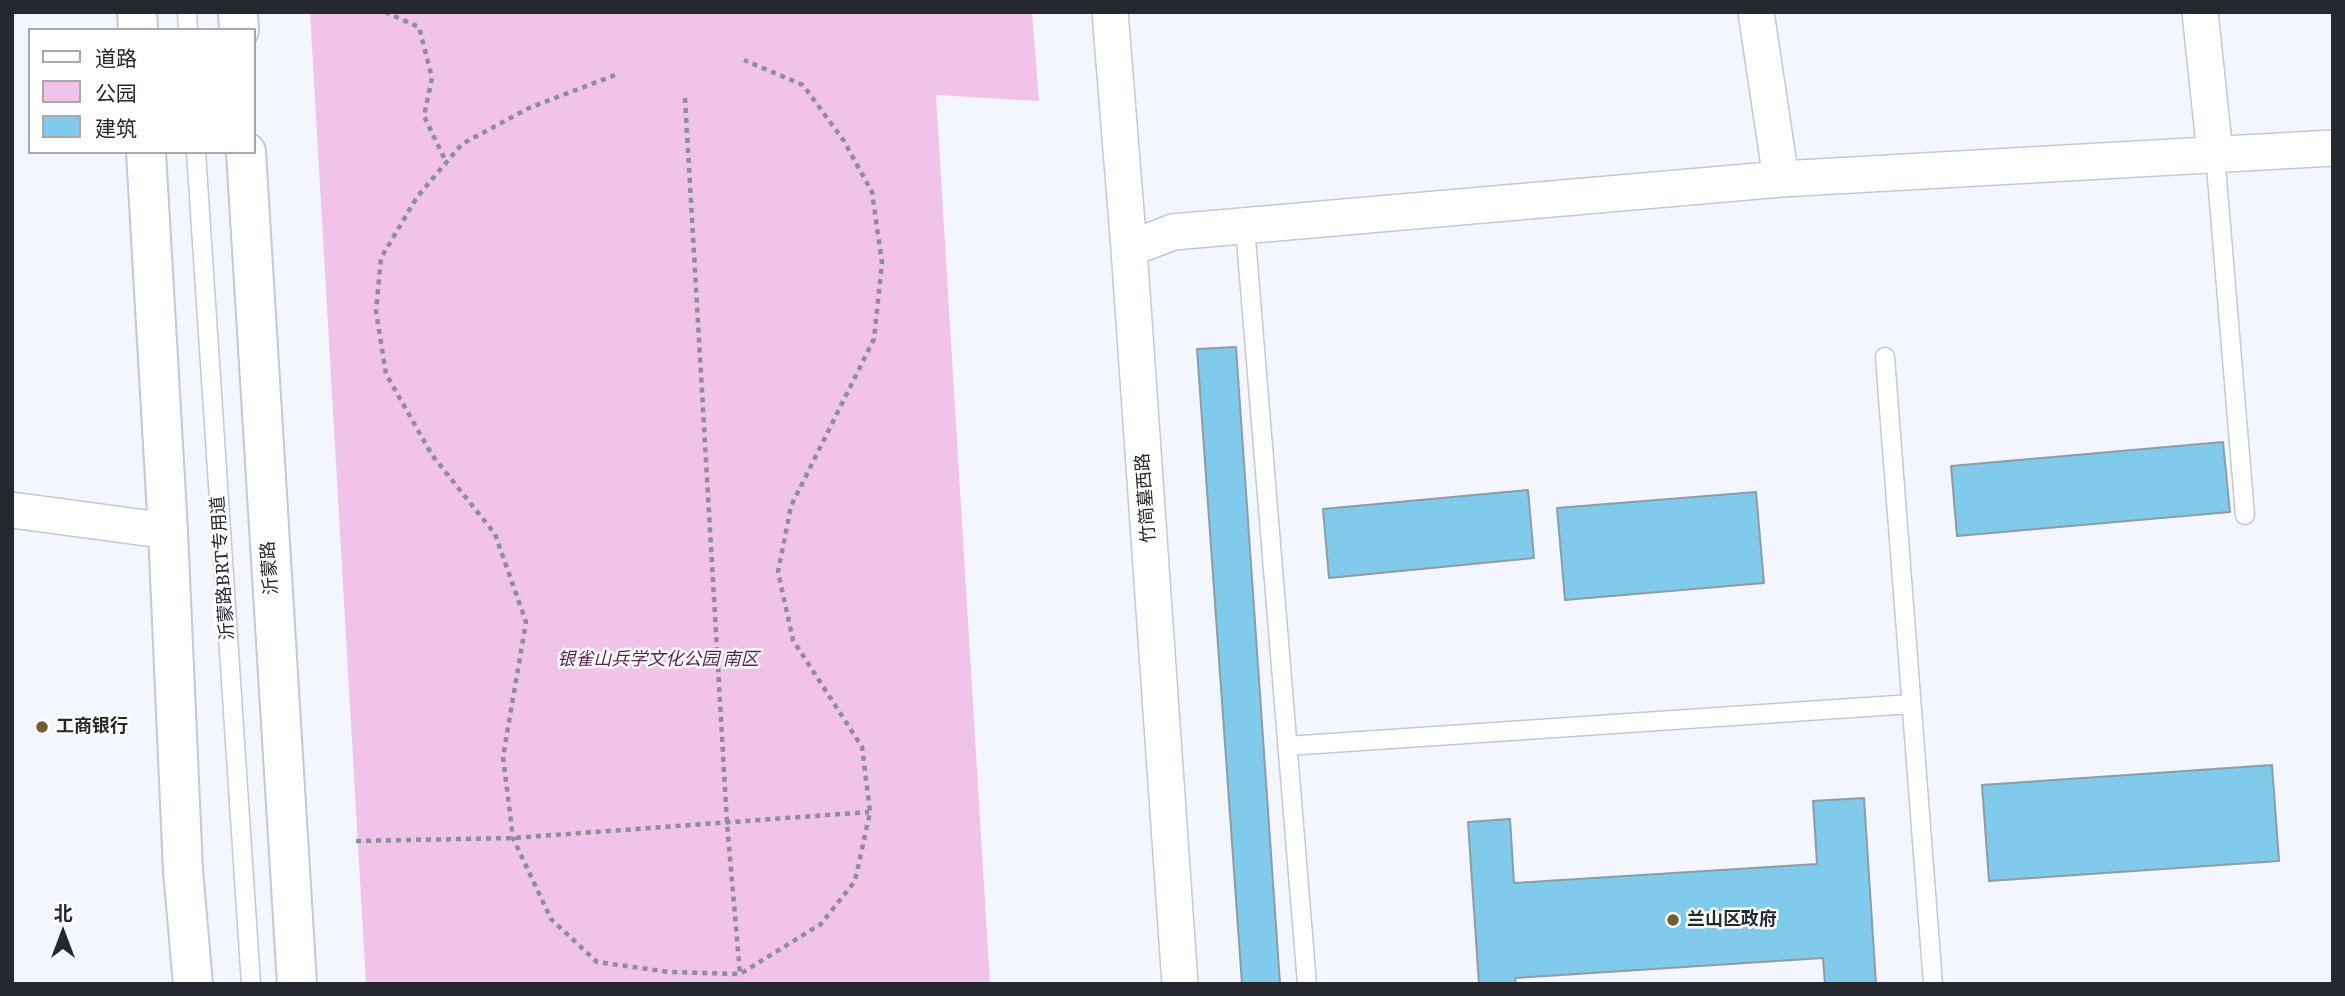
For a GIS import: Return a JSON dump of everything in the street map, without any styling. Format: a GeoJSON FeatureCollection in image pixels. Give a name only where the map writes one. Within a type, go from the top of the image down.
{"type":"FeatureCollection","features":[{"type":"Feature","properties":{"kind":"main road"},"geometry":{"type":"LineString","coordinates":[[146,154],[168,531],[183,871],[193,984]]}},
{"type":"Feature","properties":{"kind":"main road","name":"沂蒙路"},"geometry":{"type":"LineString","coordinates":[[246,154],[297,984]]}},
{"type":"Feature","properties":{"kind":"street","name":"竹简墓西路"},"geometry":{"type":"LineString","coordinates":[[1110,12],[1180,984]]}},
{"type":"Feature","properties":{"kind":"street"},"geometry":{"type":"LineString","coordinates":[[1756,12],[1781,179]]}},
{"type":"Feature","properties":{"kind":"street"},"geometry":{"type":"LineString","coordinates":[[2200,12],[2215,154]]}},
{"type":"Feature","properties":{"kind":"street"},"geometry":{"type":"LineString","coordinates":[[1129,249],[1173,232],[1781,179],[2333,148]]}},
{"type":"Feature","properties":{"kind":"street"},"geometry":{"type":"LineString","coordinates":[[12,510],[168,531]]}},
{"type":"Feature","properties":{"kind":"lane","name":"沂蒙路BRT专用道"},"geometry":{"type":"LineString","coordinates":[[196,154],[251,984]]}},
{"type":"Feature","properties":{"kind":"lane"},"geometry":{"type":"LineString","coordinates":[[2215,154],[2245,515]]}},
{"type":"Feature","properties":{"kind":"lane"},"geometry":{"type":"LineString","coordinates":[[1245,227],[1307,984]]}},
{"type":"Feature","properties":{"kind":"lane"},"geometry":{"type":"LineString","coordinates":[[1885,357],[1933,984]]}},
{"type":"Feature","properties":{"kind":"lane"},"geometry":{"type":"LineString","coordinates":[[1287,746],[1911,704]]}},
{"type":"Feature","properties":{"kind":"path"},"geometry":{"type":"LineString","coordinates":[[385,12],[419,27],[432,78],[424,116],[446,162]]}},
{"type":"Feature","properties":{"kind":"path"},"geometry":{"type":"LineString","coordinates":[[615,75],[529,108],[462,144],[417,197],[381,258],[376,311],[386,374],[432,455],[495,534],[526,622],[503,757],[513,838],[551,919],[597,962],[669,972],[740,974],[821,924],[855,881],[870,812],[862,747],[793,640],[778,572],[790,506],[874,339],[882,262],[872,192],[844,141],[803,85],[744,60]]}},
{"type":"Feature","properties":{"kind":"path"},"geometry":{"type":"LineString","coordinates":[[685,98],[727,823],[740,974]]}},
{"type":"Feature","properties":{"kind":"path"},"geometry":{"type":"LineString","coordinates":[[356,841],[513,838],[870,812]]}},
{"type":"Feature","properties":{"kind":"green space","name":"银雀山兵学文化公园 南区"},"geometry":{"type":"Polygon","coordinates":[[[310,12],[1032,12],[1039,101],[936,95],[990,984],[366,984],[310,12]]]}},
{"type":"Feature","properties":{"kind":"building"},"geometry":{"type":"Polygon","coordinates":[[[1236,347],[1280,984],[1242,984],[1197,349],[1236,347]]]}},
{"type":"Feature","properties":{"kind":"building"},"geometry":{"type":"Polygon","coordinates":[[[2223,442],[2230,512],[1957,536],[1951,466],[2223,442]]]}},
{"type":"Feature","properties":{"kind":"building"},"geometry":{"type":"Polygon","coordinates":[[[1528,490],[1534,558],[1329,578],[1323,509],[1528,490]]]}},
{"type":"Feature","properties":{"kind":"building"},"geometry":{"type":"Polygon","coordinates":[[[1756,492],[1764,583],[1565,600],[1557,508],[1756,492]]]}},
{"type":"Feature","properties":{"kind":"building"},"geometry":{"type":"Polygon","coordinates":[[[2272,765],[2279,861],[1989,881],[1982,785],[2272,765]]]}},
{"type":"Feature","properties":{"kind":"building","name":"兰山区政府"},"geometry":{"type":"Polygon","coordinates":[[[1864,798],[1876,984],[1825,984],[1823,958],[1515,978],[1516,984],[1479,984],[1468,822],[1510,819],[1514,883],[1817,864],[1813,801],[1864,798]]]}},
{"type":"Feature","properties":{"kind":"place","name":"工商银行"},"geometry":{"type":"Point","coordinates":[42,727]}},
{"type":"Feature","properties":{"kind":"place","name":"兰山区政府"},"geometry":{"type":"Point","coordinates":[1673,920]}}]}
